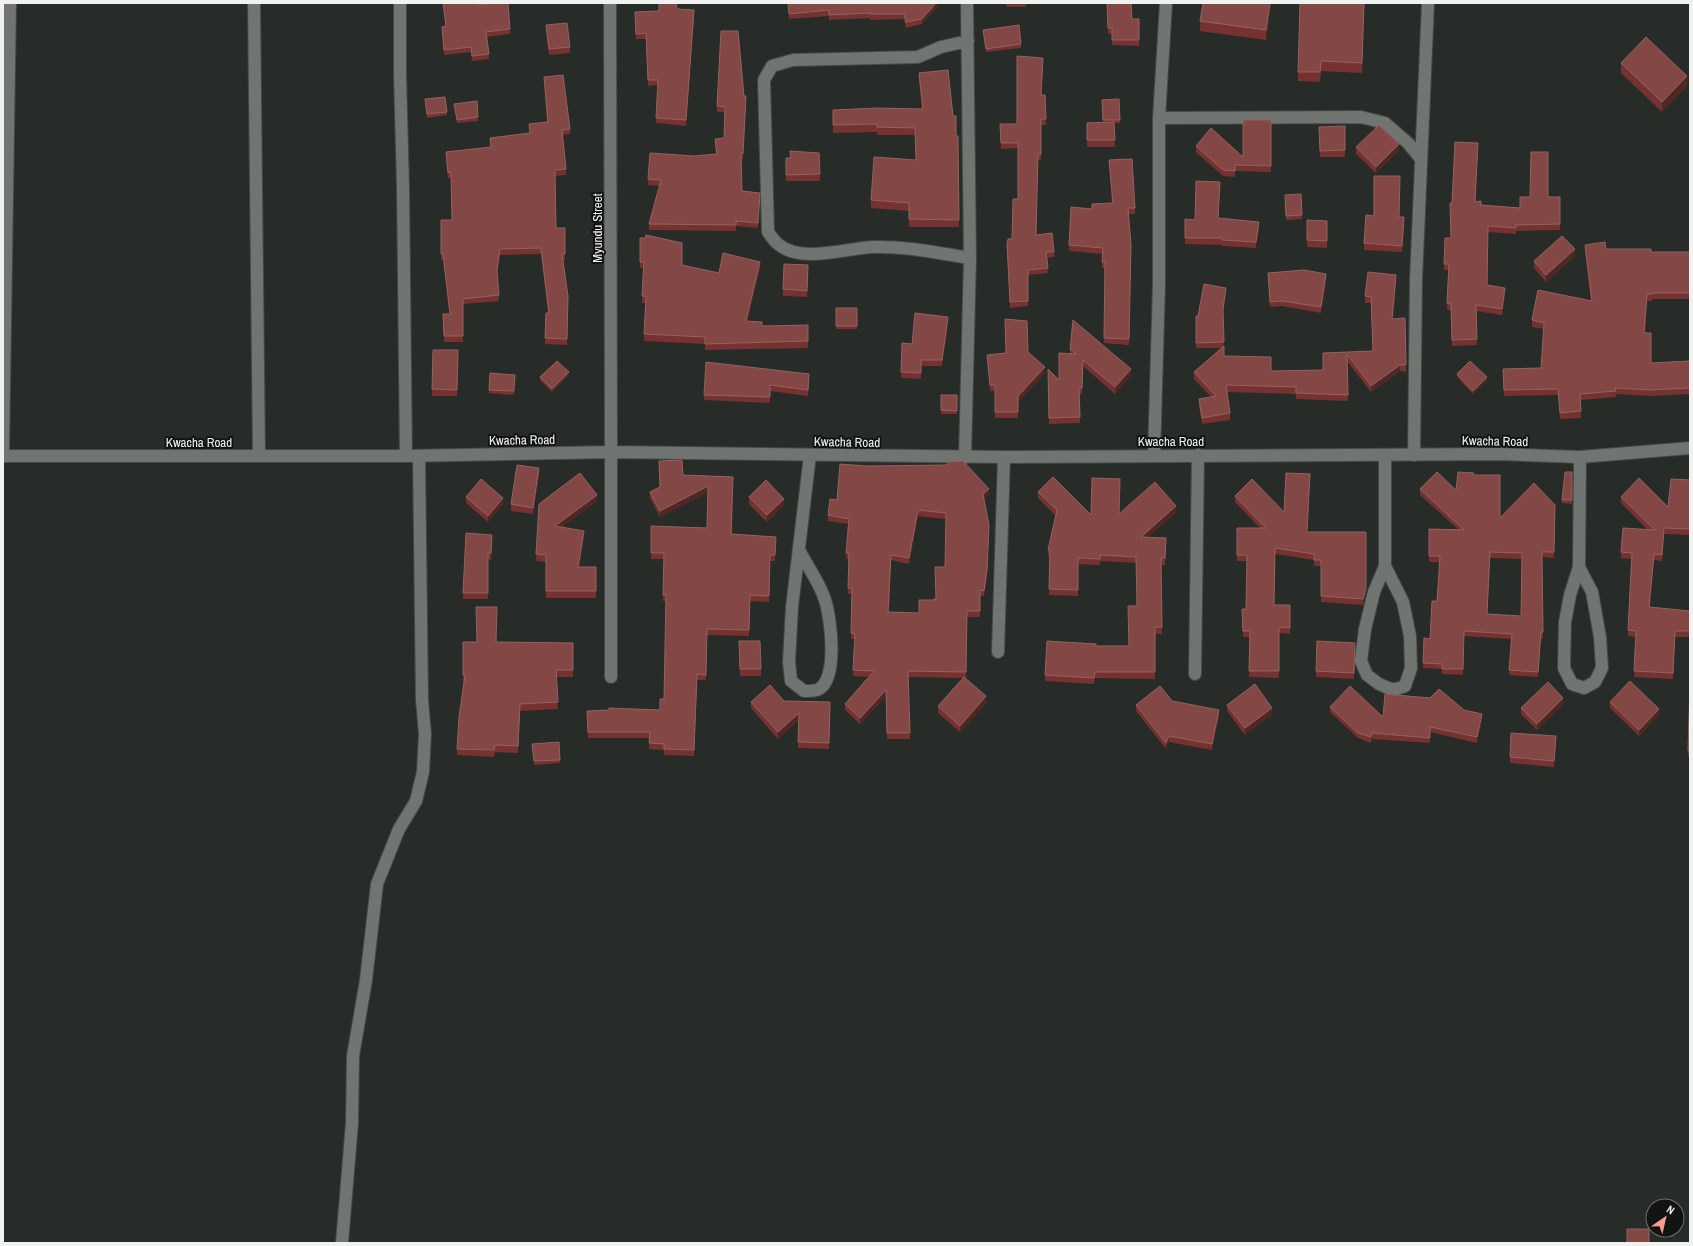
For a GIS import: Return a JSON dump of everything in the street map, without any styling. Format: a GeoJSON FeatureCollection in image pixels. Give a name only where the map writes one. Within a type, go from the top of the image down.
{"type":"FeatureCollection","features":[{"type":"Feature","properties":{"kind":"street"},"geometry":{"type":"LineString","coordinates":[[3,455],[10,3]]}},
{"type":"Feature","properties":{"kind":"street"},"geometry":{"type":"LineString","coordinates":[[254,3],[259,456]]}},
{"type":"Feature","properties":{"kind":"street"},"geometry":{"type":"LineString","coordinates":[[400,3],[406,456]]}},
{"type":"Feature","properties":{"kind":"street","name":"Myundu Street"},"geometry":{"type":"LineString","coordinates":[[610,3],[610,677]]}},
{"type":"Feature","properties":{"kind":"street"},"geometry":{"type":"LineString","coordinates":[[965,457],[970,258],[967,3]]}},
{"type":"Feature","properties":{"kind":"street"},"geometry":{"type":"LineString","coordinates":[[1154,455],[1159,285],[1159,118],[1166,3]]}},
{"type":"Feature","properties":{"kind":"street"},"geometry":{"type":"LineString","coordinates":[[1414,455],[1416,280],[1428,3]]}},
{"type":"Feature","properties":{"kind":"street"},"geometry":{"type":"LineString","coordinates":[[968,41],[941,47],[918,57],[793,60],[772,66],[764,80],[768,232],[778,244],[796,252],[836,253],[872,247],[913,250],[970,258]]}},
{"type":"Feature","properties":{"kind":"street"},"geometry":{"type":"LineString","coordinates":[[1159,118],[1361,117],[1385,123],[1408,143],[1421,159]]}},
{"type":"Feature","properties":{"kind":"street","name":"Kwacha Road"},"geometry":{"type":"LineString","coordinates":[[3,455],[420,456],[611,452],[965,457],[1154,455],[1385,456],[1500,454],[1580,457],[1690,448]]}},
{"type":"Feature","properties":{"kind":"street"},"geometry":{"type":"LineString","coordinates":[[799,550],[825,600],[830,629],[832,658],[826,682],[817,690],[804,691],[791,681],[789,662],[792,607],[810,455]]}},
{"type":"Feature","properties":{"kind":"street"},"geometry":{"type":"LineString","coordinates":[[1196,674],[1198,455]]}},
{"type":"Feature","properties":{"kind":"street"},"geometry":{"type":"LineString","coordinates":[[342,1243],[352,1123],[353,1056],[366,980],[377,884],[399,829],[416,802],[423,772],[425,734],[422,700],[420,456]]}},
{"type":"Feature","properties":{"kind":"street"},"geometry":{"type":"LineString","coordinates":[[1385,456],[1385,566],[1374,592],[1365,629],[1362,661],[1367,675],[1379,684],[1393,690],[1405,686],[1410,668],[1410,636],[1403,602],[1385,566]]}},
{"type":"Feature","properties":{"kind":"street"},"geometry":{"type":"LineString","coordinates":[[998,652],[1004,457]]}},
{"type":"Feature","properties":{"kind":"street"},"geometry":{"type":"LineString","coordinates":[[1579,567],[1592,592],[1596,609],[1602,668],[1595,682],[1584,688],[1572,684],[1564,668],[1565,622],[1570,595],[1579,567],[1580,457]]}},
{"type":"Feature","properties":{"kind":"building"},"geometry":{"type":"Polygon","coordinates":[[[443,3],[477,3],[477,5],[508,3],[510,29],[486,32],[489,54],[472,56],[471,47],[444,50],[442,27],[446,26],[443,3]]]}},
{"type":"Feature","properties":{"kind":"building"},"geometry":{"type":"Polygon","coordinates":[[[659,3],[676,3],[677,9],[694,10],[686,120],[656,118],[658,80],[648,80],[646,33],[636,34],[635,12],[659,11],[659,3]]]}},
{"type":"Feature","properties":{"kind":"building"},"geometry":{"type":"Polygon","coordinates":[[[788,3],[936,3],[922,19],[906,22],[904,14],[870,13],[829,15],[829,10],[789,14],[788,3]]]}},
{"type":"Feature","properties":{"kind":"building"},"geometry":{"type":"Polygon","coordinates":[[[1107,3],[1131,3],[1132,19],[1139,19],[1139,40],[1112,40],[1112,28],[1108,28],[1107,3]]]}},
{"type":"Feature","properties":{"kind":"building"},"geometry":{"type":"Polygon","coordinates":[[[1203,3],[1270,3],[1266,30],[1200,21],[1203,3]]]}},
{"type":"Feature","properties":{"kind":"building"},"geometry":{"type":"Polygon","coordinates":[[[1300,3],[1364,3],[1362,63],[1321,61],[1320,72],[1298,72],[1300,3]]]}},
{"type":"Feature","properties":{"kind":"building"},"geometry":{"type":"Polygon","coordinates":[[[567,23],[570,47],[549,49],[546,25],[567,23]]]}},
{"type":"Feature","properties":{"kind":"building"},"geometry":{"type":"Polygon","coordinates":[[[1019,25],[1021,44],[986,49],[983,30],[1019,25]]]}},
{"type":"Feature","properties":{"kind":"building"},"geometry":{"type":"Polygon","coordinates":[[[721,31],[738,31],[744,96],[746,96],[743,154],[741,153],[742,191],[760,193],[758,223],[736,221],[736,225],[649,224],[661,180],[648,179],[650,153],[694,156],[717,154],[715,139],[724,138],[725,107],[717,106],[721,31]]]}},
{"type":"Feature","properties":{"kind":"building"},"geometry":{"type":"Polygon","coordinates":[[[1646,37],[1687,76],[1662,102],[1621,63],[1646,37]]]}},
{"type":"Feature","properties":{"kind":"building"},"geometry":{"type":"Polygon","coordinates":[[[1017,56],[1043,58],[1041,95],[1045,95],[1046,119],[1041,119],[1041,154],[1038,154],[1036,235],[1052,233],[1054,252],[1046,252],[1048,268],[1028,270],[1028,301],[1010,302],[1007,244],[1008,239],[1012,239],[1013,199],[1018,199],[1018,143],[1001,143],[1000,124],[1017,124],[1017,56]]]}},
{"type":"Feature","properties":{"kind":"building"},"geometry":{"type":"Polygon","coordinates":[[[948,70],[953,116],[956,116],[956,136],[958,136],[959,220],[909,219],[909,203],[871,200],[874,157],[916,160],[915,128],[877,127],[877,124],[833,125],[833,110],[877,108],[923,109],[919,73],[948,70]]]}},
{"type":"Feature","properties":{"kind":"building"},"geometry":{"type":"Polygon","coordinates":[[[563,75],[570,129],[562,130],[566,169],[555,170],[556,228],[565,228],[565,254],[562,254],[568,296],[567,339],[545,338],[546,313],[549,313],[541,248],[500,249],[497,270],[499,295],[463,299],[463,336],[444,336],[443,314],[450,314],[443,254],[441,254],[441,220],[452,220],[451,172],[448,173],[446,152],[491,147],[490,138],[530,133],[529,124],[548,122],[544,77],[563,75]]]}},
{"type":"Feature","properties":{"kind":"building"},"geometry":{"type":"Polygon","coordinates":[[[445,97],[447,112],[427,114],[425,99],[445,97]]]}},
{"type":"Feature","properties":{"kind":"building"},"geometry":{"type":"Polygon","coordinates":[[[1119,99],[1120,120],[1103,120],[1102,100],[1119,99]]]}},
{"type":"Feature","properties":{"kind":"building"},"geometry":{"type":"Polygon","coordinates":[[[477,101],[478,117],[457,120],[454,104],[477,101]]]}},
{"type":"Feature","properties":{"kind":"building"},"geometry":{"type":"Polygon","coordinates":[[[1243,120],[1271,120],[1271,166],[1235,165],[1235,171],[1223,170],[1196,146],[1211,128],[1243,157],[1243,120]]]}},
{"type":"Feature","properties":{"kind":"building"},"geometry":{"type":"Polygon","coordinates":[[[1114,122],[1115,140],[1087,140],[1087,123],[1114,122]]]}},
{"type":"Feature","properties":{"kind":"building"},"geometry":{"type":"Polygon","coordinates":[[[1379,125],[1399,144],[1376,167],[1356,147],[1379,125]]]}},
{"type":"Feature","properties":{"kind":"building"},"geometry":{"type":"Polygon","coordinates":[[[1345,126],[1345,150],[1320,151],[1319,127],[1345,126]]]}},
{"type":"Feature","properties":{"kind":"building"},"geometry":{"type":"Polygon","coordinates":[[[1455,142],[1478,143],[1475,202],[1481,201],[1481,205],[1520,208],[1520,197],[1530,197],[1531,152],[1548,152],[1548,197],[1560,197],[1560,224],[1516,225],[1516,228],[1488,226],[1487,285],[1505,288],[1502,309],[1476,305],[1477,339],[1452,340],[1451,304],[1447,303],[1449,264],[1444,264],[1445,238],[1451,238],[1450,203],[1452,203],[1455,142]]]}},
{"type":"Feature","properties":{"kind":"building"},"geometry":{"type":"Polygon","coordinates":[[[790,151],[819,153],[820,174],[786,175],[786,158],[791,158],[790,151]]]}},
{"type":"Feature","properties":{"kind":"building"},"geometry":{"type":"Polygon","coordinates":[[[1132,159],[1135,208],[1128,208],[1131,245],[1129,339],[1104,338],[1105,262],[1102,262],[1103,248],[1069,245],[1071,207],[1092,209],[1092,204],[1113,203],[1109,160],[1132,159]]]}},
{"type":"Feature","properties":{"kind":"building"},"geometry":{"type":"Polygon","coordinates":[[[1374,176],[1400,176],[1399,217],[1404,217],[1402,246],[1364,243],[1366,215],[1374,216],[1374,176]]]}},
{"type":"Feature","properties":{"kind":"building"},"geometry":{"type":"Polygon","coordinates":[[[1196,181],[1220,182],[1218,218],[1259,222],[1256,242],[1222,240],[1222,238],[1185,238],[1185,219],[1195,220],[1196,181]]]}},
{"type":"Feature","properties":{"kind":"building"},"geometry":{"type":"Polygon","coordinates":[[[1301,194],[1302,215],[1286,216],[1285,195],[1301,194]]]}},
{"type":"Feature","properties":{"kind":"building"},"geometry":{"type":"Polygon","coordinates":[[[1307,220],[1327,221],[1327,241],[1307,240],[1307,220]]]}},
{"type":"Feature","properties":{"kind":"building"},"geometry":{"type":"Polygon","coordinates":[[[646,235],[682,243],[682,265],[719,273],[723,253],[760,262],[746,321],[762,322],[762,326],[808,325],[808,341],[705,344],[705,337],[644,334],[646,297],[642,296],[644,262],[640,262],[640,238],[645,238],[646,235]]]}},
{"type":"Feature","properties":{"kind":"building"},"geometry":{"type":"Polygon","coordinates":[[[1562,236],[1575,249],[1546,275],[1534,261],[1562,236]]]}},
{"type":"Feature","properties":{"kind":"building"},"geometry":{"type":"Polygon","coordinates":[[[1605,242],[1606,249],[1651,249],[1651,252],[1690,252],[1690,293],[1647,294],[1644,333],[1651,333],[1651,363],[1690,361],[1690,388],[1650,390],[1615,388],[1616,391],[1580,394],[1581,411],[1560,413],[1558,389],[1504,390],[1503,369],[1541,368],[1544,323],[1532,320],[1538,290],[1592,301],[1585,245],[1605,242]]]}},
{"type":"Feature","properties":{"kind":"building"},"geometry":{"type":"Polygon","coordinates":[[[784,264],[808,265],[807,291],[783,289],[784,264]]]}},
{"type":"Feature","properties":{"kind":"building"},"geometry":{"type":"Polygon","coordinates":[[[1304,270],[1326,274],[1321,307],[1282,301],[1270,302],[1268,273],[1304,270]]]}},
{"type":"Feature","properties":{"kind":"building"},"geometry":{"type":"Polygon","coordinates":[[[1368,272],[1396,275],[1392,319],[1405,318],[1406,365],[1400,365],[1371,386],[1347,354],[1348,395],[1296,393],[1296,387],[1226,385],[1230,413],[1202,418],[1199,399],[1216,396],[1194,372],[1224,346],[1224,356],[1271,357],[1271,371],[1323,370],[1323,353],[1373,351],[1371,297],[1365,296],[1368,272]]]}},
{"type":"Feature","properties":{"kind":"building"},"geometry":{"type":"Polygon","coordinates":[[[1204,284],[1226,288],[1223,309],[1224,342],[1196,343],[1196,316],[1198,316],[1204,284]]]}},
{"type":"Feature","properties":{"kind":"building"},"geometry":{"type":"Polygon","coordinates":[[[836,308],[857,308],[857,326],[836,326],[836,308]]]}},
{"type":"Feature","properties":{"kind":"building"},"geometry":{"type":"Polygon","coordinates":[[[915,313],[948,317],[942,360],[921,360],[921,373],[901,372],[902,343],[912,344],[915,313]]]}},
{"type":"Feature","properties":{"kind":"building"},"geometry":{"type":"Polygon","coordinates":[[[1005,319],[1027,321],[1028,352],[1045,367],[1018,396],[1018,412],[995,412],[995,385],[990,385],[987,355],[1006,353],[1005,319]]]}},
{"type":"Feature","properties":{"kind":"building"},"geometry":{"type":"Polygon","coordinates":[[[1073,320],[1131,369],[1115,387],[1083,360],[1082,388],[1079,388],[1080,417],[1049,418],[1048,369],[1059,380],[1059,353],[1076,354],[1070,349],[1073,320]]]}},
{"type":"Feature","properties":{"kind":"building"},"geometry":{"type":"Polygon","coordinates":[[[433,350],[458,350],[457,390],[432,389],[433,350]]]}},
{"type":"Feature","properties":{"kind":"building"},"geometry":{"type":"Polygon","coordinates":[[[557,361],[569,372],[552,389],[540,377],[557,361]]]}},
{"type":"Feature","properties":{"kind":"building"},"geometry":{"type":"Polygon","coordinates":[[[1470,361],[1487,377],[1473,391],[1457,374],[1470,361]]]}},
{"type":"Feature","properties":{"kind":"building"},"geometry":{"type":"Polygon","coordinates":[[[706,362],[809,374],[808,390],[770,385],[770,397],[704,395],[706,362]]]}},
{"type":"Feature","properties":{"kind":"building"},"geometry":{"type":"Polygon","coordinates":[[[490,373],[515,375],[514,391],[489,390],[490,373]]]}},
{"type":"Feature","properties":{"kind":"building"},"geometry":{"type":"Polygon","coordinates":[[[941,395],[957,395],[957,411],[941,410],[941,395]]]}},
{"type":"Feature","properties":{"kind":"building"},"geometry":{"type":"Polygon","coordinates":[[[682,460],[683,475],[733,477],[731,534],[776,537],[775,555],[770,555],[769,596],[750,595],[749,630],[707,629],[706,675],[697,674],[694,750],[664,749],[664,744],[649,743],[650,732],[588,732],[587,711],[609,710],[609,708],[660,710],[660,699],[664,699],[666,595],[663,595],[664,553],[651,553],[651,526],[707,528],[708,486],[660,511],[650,492],[660,487],[659,461],[682,460]]]}},
{"type":"Feature","properties":{"kind":"building"},"geometry":{"type":"Polygon","coordinates":[[[963,461],[989,489],[983,494],[989,525],[987,570],[984,591],[980,590],[980,611],[967,611],[966,672],[908,671],[910,733],[887,733],[886,690],[860,718],[845,704],[874,671],[853,670],[855,634],[851,633],[852,588],[848,588],[849,553],[846,553],[849,519],[828,515],[830,499],[837,500],[840,464],[867,466],[948,465],[948,462],[963,461]],[[918,510],[909,558],[891,555],[888,612],[919,613],[919,600],[933,600],[936,598],[935,567],[945,567],[946,513],[918,510]]]}},
{"type":"Feature","properties":{"kind":"building"},"geometry":{"type":"Polygon","coordinates":[[[517,465],[539,468],[533,508],[511,504],[517,465]]]}},
{"type":"Feature","properties":{"kind":"building"},"geometry":{"type":"Polygon","coordinates":[[[1437,472],[1456,490],[1458,472],[1474,473],[1473,475],[1500,475],[1500,518],[1534,483],[1555,505],[1554,552],[1542,552],[1543,632],[1541,632],[1538,672],[1509,670],[1512,634],[1464,631],[1463,669],[1442,669],[1442,664],[1423,663],[1424,638],[1430,639],[1432,601],[1437,601],[1440,556],[1429,556],[1429,529],[1464,530],[1420,489],[1437,472]],[[1490,552],[1487,614],[1521,616],[1522,553],[1490,552]]]}},
{"type":"Feature","properties":{"kind":"building"},"geometry":{"type":"Polygon","coordinates":[[[1565,472],[1572,472],[1572,500],[1562,500],[1565,472]]]}},
{"type":"Feature","properties":{"kind":"building"},"geometry":{"type":"Polygon","coordinates":[[[580,473],[597,495],[555,526],[584,531],[578,567],[596,567],[596,591],[546,591],[546,555],[536,554],[539,504],[580,473]]]}},
{"type":"Feature","properties":{"kind":"building"},"geometry":{"type":"Polygon","coordinates":[[[1286,473],[1310,474],[1307,532],[1366,532],[1366,588],[1363,599],[1321,596],[1321,560],[1314,560],[1314,554],[1275,548],[1274,605],[1290,605],[1290,628],[1279,627],[1279,671],[1249,671],[1250,631],[1243,631],[1242,609],[1246,609],[1247,555],[1237,555],[1237,528],[1266,528],[1235,496],[1252,479],[1284,512],[1286,473]]]}},
{"type":"Feature","properties":{"kind":"building"},"geometry":{"type":"Polygon","coordinates":[[[1053,477],[1091,515],[1092,478],[1120,479],[1119,514],[1155,482],[1176,506],[1141,537],[1166,538],[1165,558],[1161,558],[1162,627],[1155,627],[1155,672],[1095,672],[1094,678],[1045,675],[1047,641],[1096,644],[1096,646],[1129,646],[1128,606],[1137,606],[1136,557],[1100,555],[1100,559],[1078,558],[1078,590],[1049,589],[1050,550],[1048,550],[1057,510],[1038,492],[1053,477]]]}},
{"type":"Feature","properties":{"kind":"building"},"geometry":{"type":"Polygon","coordinates":[[[1639,478],[1668,507],[1671,479],[1690,480],[1690,529],[1664,528],[1662,555],[1654,554],[1649,607],[1690,611],[1690,631],[1675,631],[1673,673],[1634,671],[1636,631],[1628,630],[1632,553],[1621,552],[1623,528],[1655,530],[1621,497],[1639,478]]]}},
{"type":"Feature","properties":{"kind":"building"},"geometry":{"type":"Polygon","coordinates":[[[481,479],[503,498],[488,516],[466,497],[481,479]]]}},
{"type":"Feature","properties":{"kind":"building"},"geometry":{"type":"Polygon","coordinates":[[[766,480],[784,499],[767,515],[749,497],[766,480]]]}},
{"type":"Feature","properties":{"kind":"building"},"geometry":{"type":"Polygon","coordinates":[[[466,533],[492,535],[491,553],[488,553],[488,593],[463,593],[466,533]]]}},
{"type":"Feature","properties":{"kind":"building"},"geometry":{"type":"Polygon","coordinates":[[[476,607],[497,607],[496,642],[573,643],[573,670],[556,670],[558,702],[520,704],[518,746],[495,745],[494,750],[457,749],[459,717],[465,675],[463,675],[463,642],[477,642],[476,607]]]}},
{"type":"Feature","properties":{"kind":"building"},"geometry":{"type":"Polygon","coordinates":[[[739,641],[760,641],[761,669],[740,669],[739,641]]]}},
{"type":"Feature","properties":{"kind":"building"},"geometry":{"type":"Polygon","coordinates":[[[1317,641],[1355,643],[1354,673],[1316,671],[1317,641]]]}},
{"type":"Feature","properties":{"kind":"building"},"geometry":{"type":"Polygon","coordinates":[[[964,677],[986,696],[960,726],[938,706],[964,677]]]}},
{"type":"Feature","properties":{"kind":"building"},"geometry":{"type":"Polygon","coordinates":[[[1630,681],[1659,709],[1639,730],[1610,702],[1630,681]]]}},
{"type":"Feature","properties":{"kind":"building"},"geometry":{"type":"Polygon","coordinates":[[[1548,682],[1563,698],[1537,724],[1521,708],[1548,682]]]}},
{"type":"Feature","properties":{"kind":"building"},"geometry":{"type":"Polygon","coordinates":[[[1690,683],[1690,751],[1688,751],[1690,683]]]}},
{"type":"Feature","properties":{"kind":"building"},"geometry":{"type":"Polygon","coordinates":[[[1255,684],[1272,708],[1245,728],[1227,705],[1255,684]]]}},
{"type":"Feature","properties":{"kind":"building"},"geometry":{"type":"Polygon","coordinates":[[[770,685],[784,701],[830,702],[829,743],[798,742],[799,713],[778,732],[751,702],[770,685]]]}},
{"type":"Feature","properties":{"kind":"building"},"geometry":{"type":"Polygon","coordinates":[[[1160,686],[1172,701],[1219,710],[1212,744],[1169,736],[1166,743],[1136,705],[1160,686]]]}},
{"type":"Feature","properties":{"kind":"building"},"geometry":{"type":"Polygon","coordinates":[[[1350,686],[1383,717],[1385,694],[1430,698],[1439,689],[1464,710],[1482,714],[1477,737],[1430,727],[1430,738],[1372,733],[1371,737],[1358,733],[1330,707],[1350,686]]]}},
{"type":"Feature","properties":{"kind":"building"},"geometry":{"type":"Polygon","coordinates":[[[1511,733],[1556,736],[1554,761],[1510,757],[1511,733]]]}},
{"type":"Feature","properties":{"kind":"building"},"geometry":{"type":"Polygon","coordinates":[[[559,742],[560,760],[534,761],[532,744],[559,742]]]}},
{"type":"Feature","properties":{"kind":"building"},"geometry":{"type":"Polygon","coordinates":[[[1627,1229],[1645,1229],[1645,1238],[1649,1238],[1649,1243],[1627,1243],[1627,1229]]]}}]}
